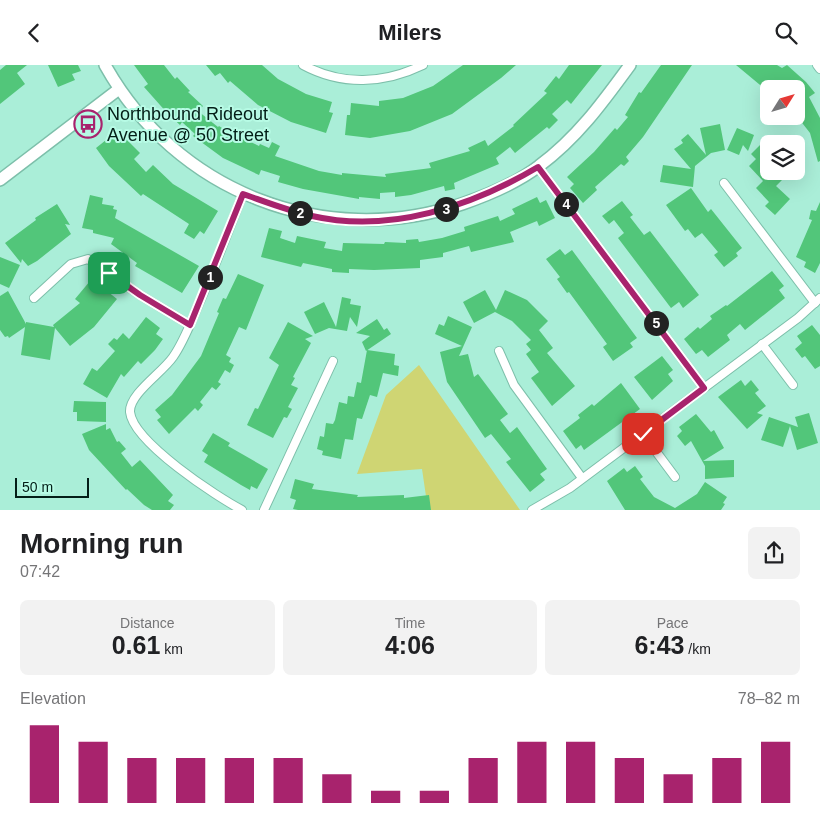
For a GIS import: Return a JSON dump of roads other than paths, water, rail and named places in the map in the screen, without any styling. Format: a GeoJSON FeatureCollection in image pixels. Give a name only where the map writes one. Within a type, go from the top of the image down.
{"type":"FeatureCollection","features":[{"type":"Feature","properties":{"kind":"street"},"geometry":{"type":"LineString","coordinates":[[105,65],[119,89],[142,117],[183,157],[211,177],[243,194],[313,217],[349,220],[401,219],[438,211],[477,199],[538,167],[577,133],[630,65]]}},
{"type":"Feature","properties":{"kind":"street"},"geometry":{"type":"LineString","coordinates":[[303,65],[338,78],[363,81],[396,76],[423,65]]}},
{"type":"Feature","properties":{"kind":"street"},"geometry":{"type":"LineString","coordinates":[[817,65],[820,69]]}},
{"type":"Feature","properties":{"kind":"street"},"geometry":{"type":"LineString","coordinates":[[0,180],[119,89]]}},
{"type":"Feature","properties":{"kind":"street"},"geometry":{"type":"LineString","coordinates":[[538,167],[704,388]]}},
{"type":"Feature","properties":{"kind":"street"},"geometry":{"type":"LineString","coordinates":[[532,510],[582,478],[643,434],[818,300],[724,183]]}},
{"type":"Feature","properties":{"kind":"street"},"geometry":{"type":"LineString","coordinates":[[242,510],[215,495],[179,469],[143,434],[131,417],[130,406],[134,397],[172,359],[190,325],[243,194]]}},
{"type":"Feature","properties":{"kind":"street"},"geometry":{"type":"LineString","coordinates":[[34,298],[71,264],[88,259],[140,295],[190,325]]}},
{"type":"Feature","properties":{"kind":"street"},"geometry":{"type":"LineString","coordinates":[[762,344],[793,385]]}},
{"type":"Feature","properties":{"kind":"street"},"geometry":{"type":"LineString","coordinates":[[499,351],[514,385],[582,478]]}},
{"type":"Feature","properties":{"kind":"street"},"geometry":{"type":"LineString","coordinates":[[264,510],[333,361]]}},
{"type":"Feature","properties":{"kind":"street"},"geometry":{"type":"LineString","coordinates":[[643,434],[675,477]]}},
{"type":"Feature","properties":{"kind":"place","name":"Northbound Rideout Avenue @ 50 Street"},"geometry":{"type":"Point","coordinates":[88,124]}}]}
